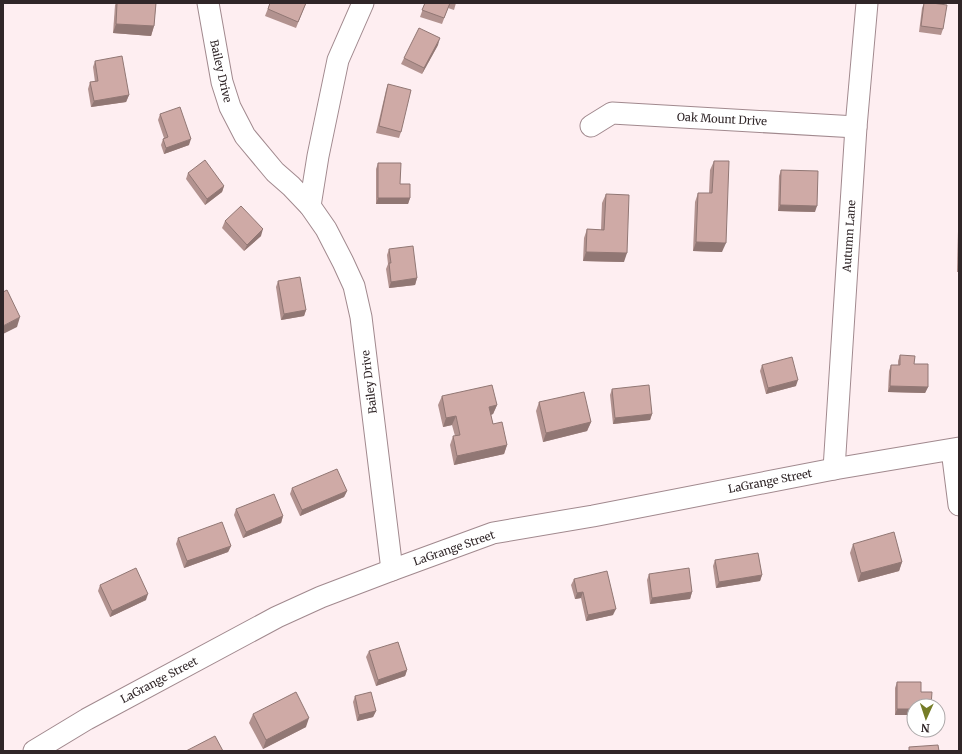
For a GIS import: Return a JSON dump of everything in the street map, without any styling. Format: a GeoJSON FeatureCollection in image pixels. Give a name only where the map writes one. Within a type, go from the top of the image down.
{"type":"FeatureCollection","features":[{"type":"Feature","properties":{"kind":"street","name":"Bailey Drive"},"geometry":{"type":"LineString","coordinates":[[208,3],[222,82],[230,107],[245,136],[275,172],[310,206],[326,229],[354,286],[361,317],[392,570]]}},
{"type":"Feature","properties":{"kind":"street"},"geometry":{"type":"LineString","coordinates":[[310,206],[318,156],[338,60],[363,3]]}},
{"type":"Feature","properties":{"kind":"street","name":"Autumn Lane"},"geometry":{"type":"LineString","coordinates":[[834,469],[856,126],[867,3]]}},
{"type":"Feature","properties":{"kind":"street","name":"Oak Mount Drive"},"geometry":{"type":"LineString","coordinates":[[591,126],[612,113],[856,126]]}},
{"type":"Feature","properties":{"kind":"street"},"geometry":{"type":"LineString","coordinates":[[955,449],[959,505]]}},
{"type":"Feature","properties":{"kind":"street","name":"LaGrange Street"},"geometry":{"type":"LineString","coordinates":[[34,751],[87,719],[277,616],[392,570],[493,533],[593,516],[834,469],[955,449]]}},
{"type":"Feature","properties":{"kind":"building"},"geometry":{"type":"Polygon","coordinates":[[[117,3],[156,3],[154,26],[116,24],[117,3]]]}},
{"type":"Feature","properties":{"kind":"building"},"geometry":{"type":"Polygon","coordinates":[[[270,3],[306,3],[298,22],[268,9],[270,3]]]}},
{"type":"Feature","properties":{"kind":"building"},"geometry":{"type":"Polygon","coordinates":[[[425,3],[450,3],[444,18],[422,10],[425,3]]]}},
{"type":"Feature","properties":{"kind":"building"},"geometry":{"type":"Polygon","coordinates":[[[924,3],[947,5],[943,29],[921,26],[924,3]]]}},
{"type":"Feature","properties":{"kind":"building"},"geometry":{"type":"Polygon","coordinates":[[[419,28],[440,38],[424,68],[404,58],[419,28]]]}},
{"type":"Feature","properties":{"kind":"building"},"geometry":{"type":"Polygon","coordinates":[[[122,56],[129,95],[94,101],[90,82],[98,81],[95,61],[122,56]]]}},
{"type":"Feature","properties":{"kind":"building"},"geometry":{"type":"Polygon","coordinates":[[[388,84],[411,90],[401,132],[379,126],[388,84]]]}},
{"type":"Feature","properties":{"kind":"building"},"geometry":{"type":"Polygon","coordinates":[[[180,107],[191,139],[166,148],[163,139],[168,137],[160,114],[180,107]]]}},
{"type":"Feature","properties":{"kind":"building"},"geometry":{"type":"Polygon","coordinates":[[[205,160],[224,186],[207,199],[188,173],[205,160]]]}},
{"type":"Feature","properties":{"kind":"building"},"geometry":{"type":"Polygon","coordinates":[[[714,161],[729,161],[726,243],[696,242],[698,193],[712,193],[714,161]]]}},
{"type":"Feature","properties":{"kind":"building"},"geometry":{"type":"Polygon","coordinates":[[[378,163],[401,163],[400,184],[410,184],[410,198],[378,198],[378,163]]]}},
{"type":"Feature","properties":{"kind":"building"},"geometry":{"type":"Polygon","coordinates":[[[781,170],[818,171],[817,206],[780,205],[781,170]]]}},
{"type":"Feature","properties":{"kind":"building"},"geometry":{"type":"Polygon","coordinates":[[[606,194],[629,195],[627,253],[586,252],[587,229],[604,230],[606,194]]]}},
{"type":"Feature","properties":{"kind":"building"},"geometry":{"type":"Polygon","coordinates":[[[241,206],[263,229],[247,245],[225,221],[241,206]]]}},
{"type":"Feature","properties":{"kind":"building"},"geometry":{"type":"Polygon","coordinates":[[[413,246],[417,278],[391,282],[389,249],[413,246]]]}},
{"type":"Feature","properties":{"kind":"building"},"geometry":{"type":"Polygon","coordinates":[[[300,277],[306,310],[284,314],[278,281],[300,277]]]}},
{"type":"Feature","properties":{"kind":"building"},"geometry":{"type":"Polygon","coordinates":[[[7,290],[20,317],[3,326],[3,292],[7,290]]]}},
{"type":"Feature","properties":{"kind":"building"},"geometry":{"type":"Polygon","coordinates":[[[900,355],[915,356],[914,364],[928,364],[928,387],[890,386],[891,365],[900,365],[900,355]]]}},
{"type":"Feature","properties":{"kind":"building"},"geometry":{"type":"Polygon","coordinates":[[[792,357],[798,380],[768,388],[762,365],[792,357]]]}},
{"type":"Feature","properties":{"kind":"building"},"geometry":{"type":"Polygon","coordinates":[[[492,385],[497,405],[489,407],[493,424],[502,422],[507,445],[457,456],[453,436],[460,435],[456,416],[446,418],[442,396],[492,385]]]}},
{"type":"Feature","properties":{"kind":"building"},"geometry":{"type":"Polygon","coordinates":[[[649,385],[652,414],[615,418],[612,389],[649,385]]]}},
{"type":"Feature","properties":{"kind":"building"},"geometry":{"type":"Polygon","coordinates":[[[584,392],[591,422],[546,433],[539,402],[584,392]]]}},
{"type":"Feature","properties":{"kind":"building"},"geometry":{"type":"Polygon","coordinates":[[[337,469],[347,491],[302,510],[292,488],[337,469]]]}},
{"type":"Feature","properties":{"kind":"building"},"geometry":{"type":"Polygon","coordinates":[[[274,494],[283,516],[246,532],[236,509],[274,494]]]}},
{"type":"Feature","properties":{"kind":"building"},"geometry":{"type":"Polygon","coordinates":[[[222,522],[231,546],[187,561],[178,538],[222,522]]]}},
{"type":"Feature","properties":{"kind":"building"},"geometry":{"type":"Polygon","coordinates":[[[894,532],[902,562],[861,573],[853,544],[894,532]]]}},
{"type":"Feature","properties":{"kind":"building"},"geometry":{"type":"Polygon","coordinates":[[[758,553],[762,575],[719,582],[715,560],[758,553]]]}},
{"type":"Feature","properties":{"kind":"building"},"geometry":{"type":"Polygon","coordinates":[[[136,568],[148,594],[112,611],[100,585],[136,568]]]}},
{"type":"Feature","properties":{"kind":"building"},"geometry":{"type":"Polygon","coordinates":[[[689,568],[692,592],[652,598],[649,574],[689,568]]]}},
{"type":"Feature","properties":{"kind":"building"},"geometry":{"type":"Polygon","coordinates":[[[607,571],[616,609],[588,615],[583,592],[577,593],[574,579],[607,571]]]}},
{"type":"Feature","properties":{"kind":"building"},"geometry":{"type":"Polygon","coordinates":[[[398,642],[407,670],[378,680],[369,651],[398,642]]]}},
{"type":"Feature","properties":{"kind":"building"},"geometry":{"type":"Polygon","coordinates":[[[897,682],[921,682],[921,692],[932,692],[932,698],[906,698],[906,709],[897,709],[897,682]]]}},
{"type":"Feature","properties":{"kind":"building"},"geometry":{"type":"Polygon","coordinates":[[[296,692],[309,718],[266,740],[253,714],[296,692]]]}},
{"type":"Feature","properties":{"kind":"building"},"geometry":{"type":"Polygon","coordinates":[[[371,692],[376,711],[359,715],[355,696],[371,692]]]}},
{"type":"Feature","properties":{"kind":"building"},"geometry":{"type":"Polygon","coordinates":[[[215,736],[223,751],[186,751],[215,736]]]}},
{"type":"Feature","properties":{"kind":"building"},"geometry":{"type":"Polygon","coordinates":[[[938,745],[939,751],[909,751],[909,747],[938,745]]]}}]}
